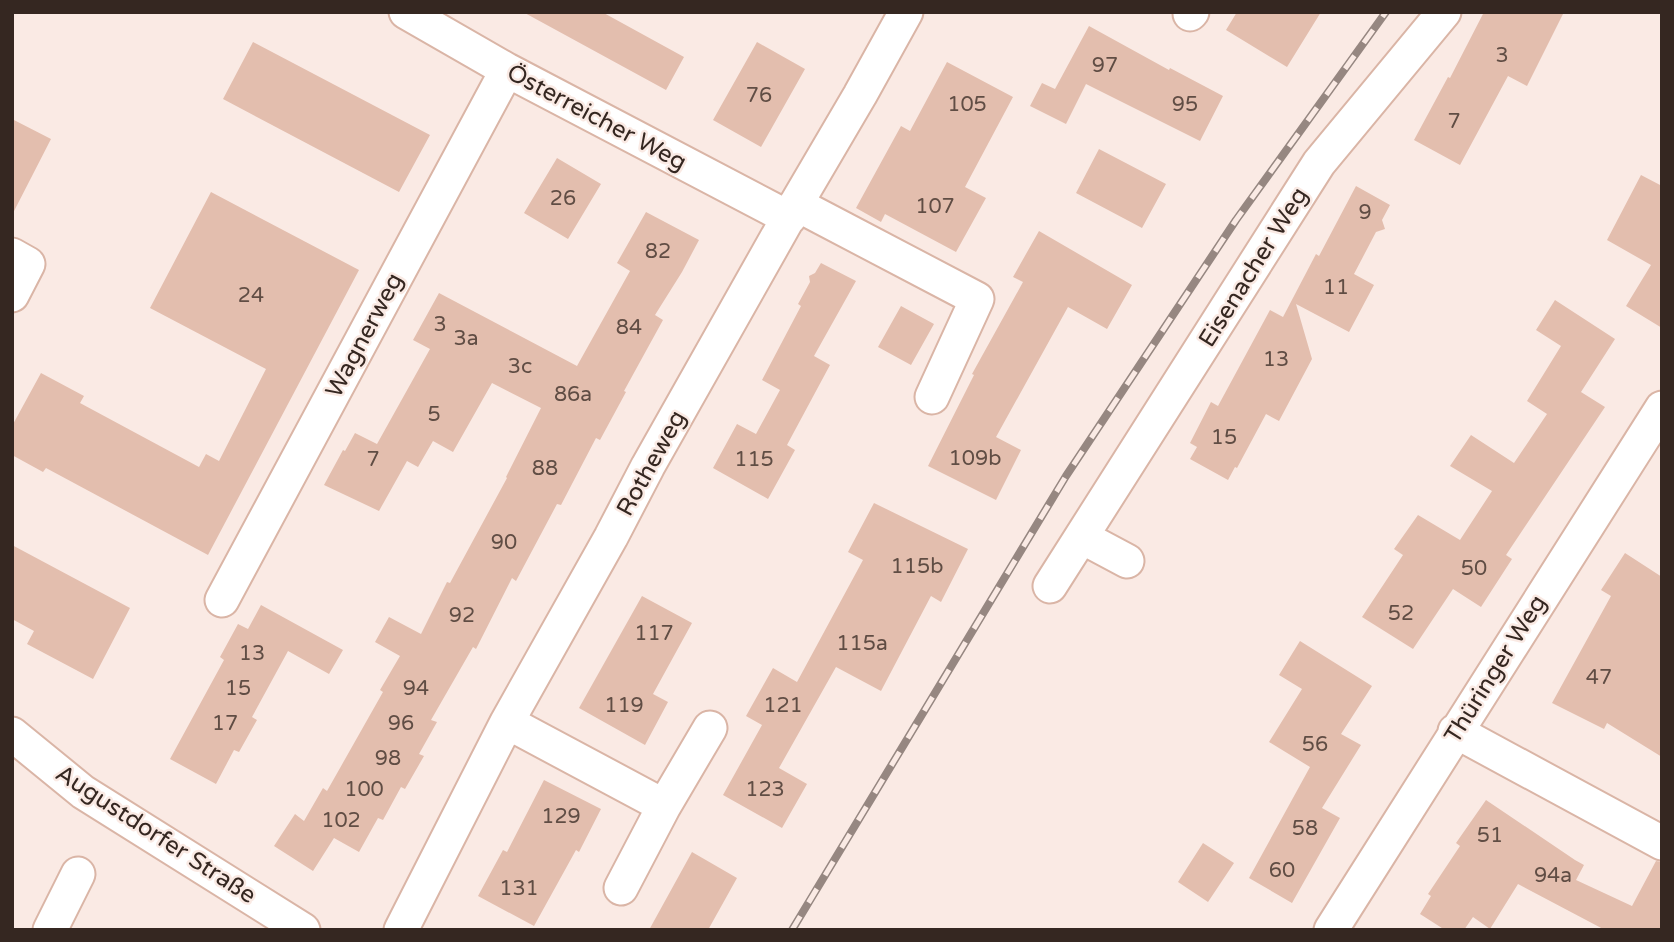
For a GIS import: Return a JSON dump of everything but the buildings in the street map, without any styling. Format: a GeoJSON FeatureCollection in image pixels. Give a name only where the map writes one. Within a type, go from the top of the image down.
{"type":"FeatureCollection","features":[{"type":"Feature","properties":{"kind":"street","name":"Österreicher Weg"},"geometry":{"type":"LineString","coordinates":[[406,12],[507,70],[792,211]]}},
{"type":"Feature","properties":{"kind":"street","name":"Rotheweg"},"geometry":{"type":"LineString","coordinates":[[401,930],[506,722],[906,12]]}},
{"type":"Feature","properties":{"kind":"street","name":"Eisenacher Weg"},"geometry":{"type":"LineString","coordinates":[[1050,586],[1320,163],[1444,12]]}},
{"type":"Feature","properties":{"kind":"street","name":"Wagnerweg"},"geometry":{"type":"LineString","coordinates":[[222,600],[507,70]]}},
{"type":"Feature","properties":{"kind":"street"},"geometry":{"type":"LineString","coordinates":[[792,211],[977,299],[932,397]]}},
{"type":"Feature","properties":{"kind":"street"},"geometry":{"type":"LineString","coordinates":[[12,255],[28,264],[12,295]]}},
{"type":"Feature","properties":{"kind":"street","name":"Thüringer Weg"},"geometry":{"type":"LineString","coordinates":[[1331,930],[1662,408]]}},
{"type":"Feature","properties":{"kind":"street"},"geometry":{"type":"LineString","coordinates":[[1082,537],[1127,561]]}},
{"type":"Feature","properties":{"kind":"street"},"geometry":{"type":"LineString","coordinates":[[506,722],[664,806]]}},
{"type":"Feature","properties":{"kind":"street"},"geometry":{"type":"LineString","coordinates":[[621,888],[664,806],[710,728]]}},
{"type":"Feature","properties":{"kind":"street"},"geometry":{"type":"LineString","coordinates":[[1455,732],[1662,843]]}},
{"type":"Feature","properties":{"kind":"street","name":"Augustdorfer Straße"},"geometry":{"type":"LineString","coordinates":[[12,734],[83,792],[303,930]]}},
{"type":"Feature","properties":{"kind":"street"},"geometry":{"type":"LineString","coordinates":[[50,930],[78,874]]}},
{"type":"Feature","properties":{"kind":"railway"},"geometry":{"type":"LineString","coordinates":[[792,930],[1066,476],[1236,220],[1386,12]]}}]}
